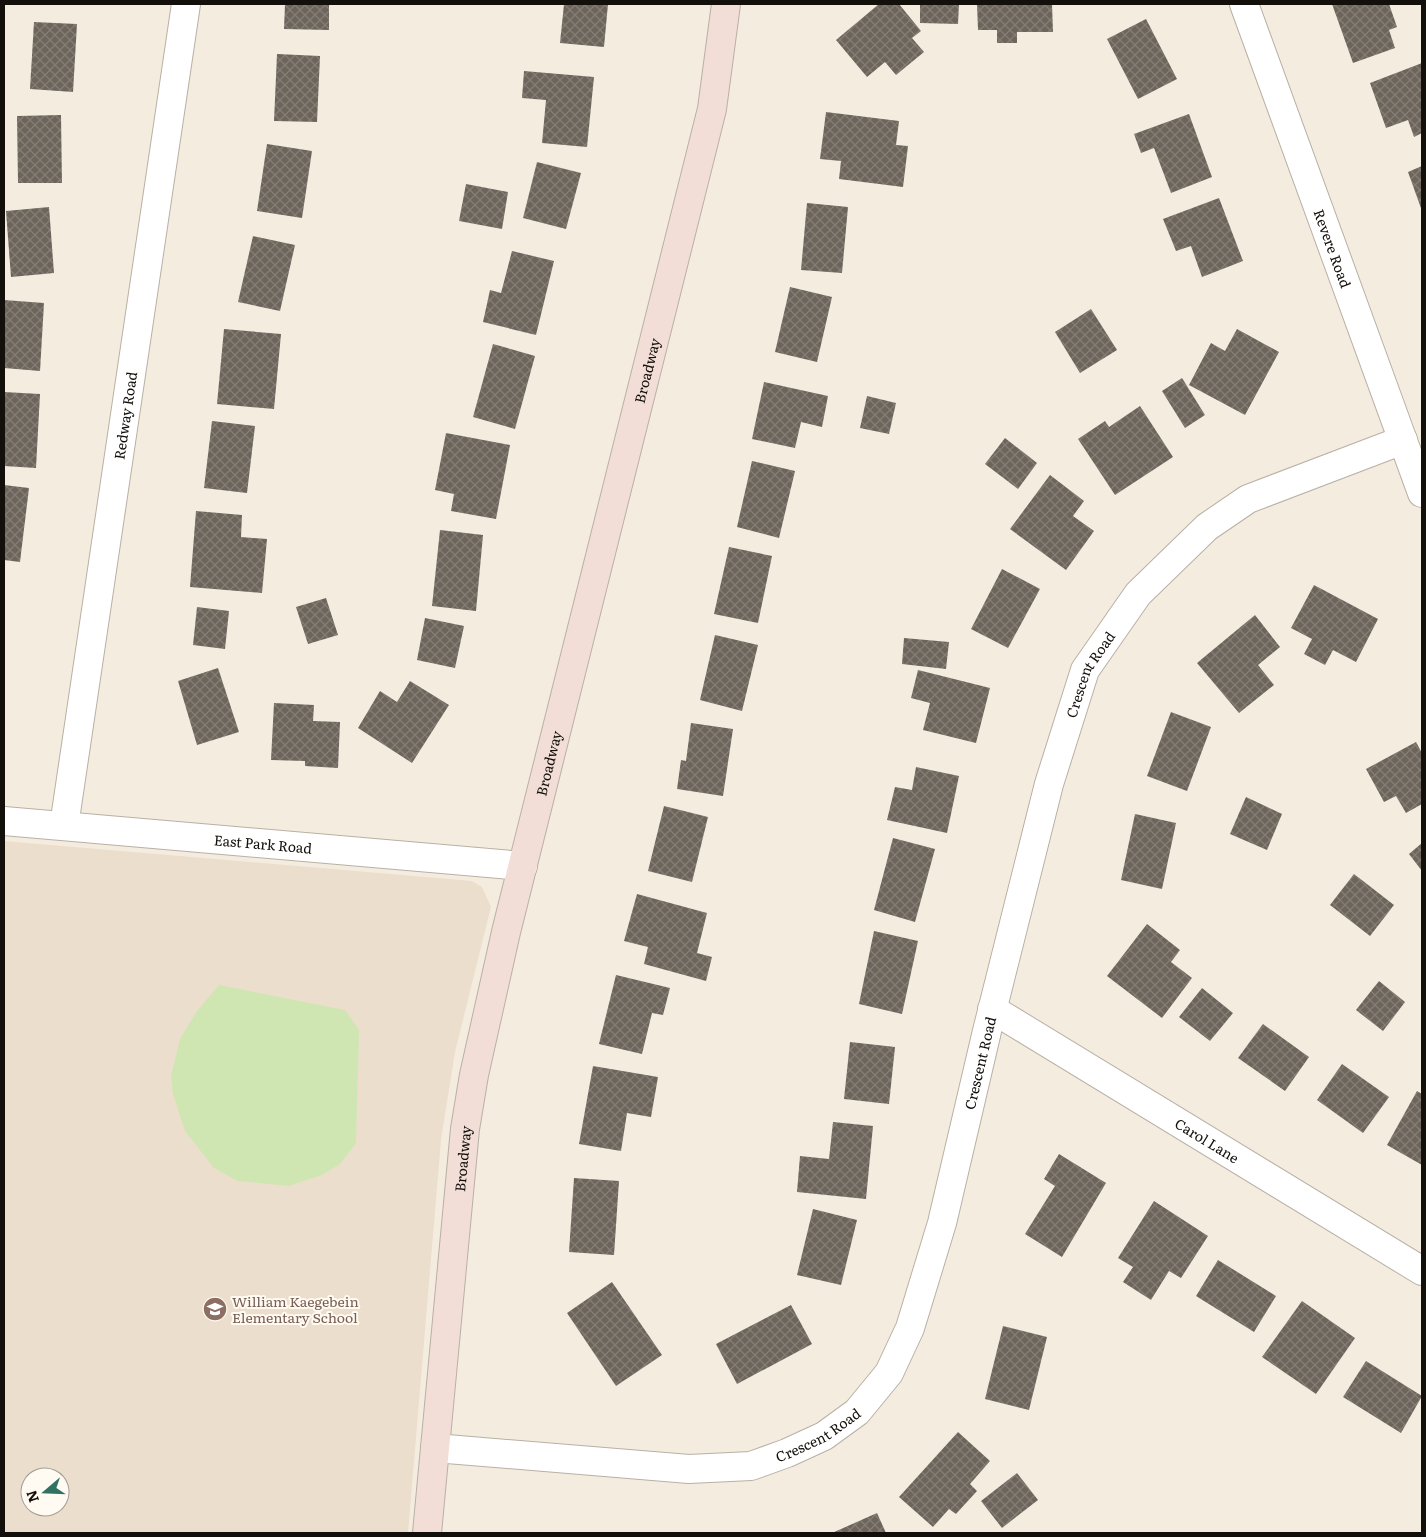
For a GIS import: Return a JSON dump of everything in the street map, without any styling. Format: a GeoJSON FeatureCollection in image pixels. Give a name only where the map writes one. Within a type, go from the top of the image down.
{"type":"FeatureCollection","features":[{"type":"Feature","properties":{"kind":"street","name":"Redway Road"},"geometry":{"type":"LineString","coordinates":[[64,826],[186,4]]}},
{"type":"Feature","properties":{"kind":"street","name":"Broadway"},"geometry":{"type":"LineString","coordinates":[[427,1533],[465,1129],[474,1075],[522,866],[712,109],[726,4]]}},
{"type":"Feature","properties":{"kind":"street","name":"Revere Road"},"geometry":{"type":"LineString","coordinates":[[1244,4],[1422,493]]}},
{"type":"Feature","properties":{"kind":"street","name":"Crescent Road"},"geometry":{"type":"LineString","coordinates":[[435,1448],[689,1469],[751,1466],[787,1453],[824,1436],[856,1412],[889,1373],[910,1328],[942,1223],[992,1009],[1049,784],[1085,670],[1138,594],[1207,527],[1248,499],[1403,440]]}},
{"type":"Feature","properties":{"kind":"street","name":"East Park Road"},"geometry":{"type":"LineString","coordinates":[[4,821],[522,866]]}},
{"type":"Feature","properties":{"kind":"street","name":"Carol Lane"},"geometry":{"type":"LineString","coordinates":[[992,1009],[1422,1271]]}},
{"type":"Feature","properties":{"kind":"shaded area","name":"William Kaegebein Elementary School"},"geometry":{"type":"Polygon","coordinates":[[[4,841],[472,881],[482,887],[491,907],[455,1052],[441,1140],[408,1533],[4,1533],[4,841]]]}},
{"type":"Feature","properties":{"kind":"green space"},"geometry":{"type":"Polygon","coordinates":[[[219,985],[345,1010],[359,1030],[356,1143],[340,1164],[322,1175],[289,1186],[238,1181],[214,1168],[185,1131],[173,1094],[171,1076],[180,1039],[197,1011],[219,985]]]}},
{"type":"Feature","properties":{"kind":"building"},"geometry":{"type":"Polygon","coordinates":[[[285,4],[329,4],[329,30],[284,29],[285,4]]]}},
{"type":"Feature","properties":{"kind":"building"},"geometry":{"type":"Polygon","coordinates":[[[564,4],[608,4],[604,47],[560,43],[564,4]]]}},
{"type":"Feature","properties":{"kind":"building"},"geometry":{"type":"Polygon","coordinates":[[[879,4],[899,4],[921,31],[912,38],[924,52],[896,75],[885,62],[867,77],[836,40],[879,4]]]}},
{"type":"Feature","properties":{"kind":"building"},"geometry":{"type":"Polygon","coordinates":[[[920,4],[959,4],[958,24],[920,23],[920,4]]]}},
{"type":"Feature","properties":{"kind":"building"},"geometry":{"type":"Polygon","coordinates":[[[977,4],[1052,4],[1053,32],[1017,32],[1017,43],[997,43],[997,30],[978,30],[977,4]]]}},
{"type":"Feature","properties":{"kind":"building"},"geometry":{"type":"Polygon","coordinates":[[[1332,4],[1389,4],[1397,27],[1389,30],[1395,48],[1353,63],[1332,4]]]}},
{"type":"Feature","properties":{"kind":"building"},"geometry":{"type":"Polygon","coordinates":[[[1146,19],[1177,79],[1138,99],[1107,39],[1146,19]]]}},
{"type":"Feature","properties":{"kind":"building"},"geometry":{"type":"Polygon","coordinates":[[[34,22],[77,24],[73,92],[30,89],[34,22]]]}},
{"type":"Feature","properties":{"kind":"building"},"geometry":{"type":"Polygon","coordinates":[[[277,54],[320,56],[317,122],[274,121],[277,54]]]}},
{"type":"Feature","properties":{"kind":"building"},"geometry":{"type":"Polygon","coordinates":[[[1422,63],[1422,133],[1414,137],[1408,120],[1386,128],[1370,83],[1422,63]]]}},
{"type":"Feature","properties":{"kind":"building"},"geometry":{"type":"Polygon","coordinates":[[[524,71],[594,77],[587,147],[542,143],[546,100],[522,98],[524,71]]]}},
{"type":"Feature","properties":{"kind":"building"},"geometry":{"type":"Polygon","coordinates":[[[826,112],[899,121],[896,145],[908,146],[903,187],[839,179],[841,161],[820,159],[826,112]]]}},
{"type":"Feature","properties":{"kind":"building"},"geometry":{"type":"Polygon","coordinates":[[[1189,114],[1212,177],[1171,193],[1154,148],[1141,153],[1134,134],[1189,114]]]}},
{"type":"Feature","properties":{"kind":"building"},"geometry":{"type":"Polygon","coordinates":[[[61,115],[62,183],[18,183],[17,116],[61,115]]]}},
{"type":"Feature","properties":{"kind":"building"},"geometry":{"type":"Polygon","coordinates":[[[267,144],[312,151],[302,218],[257,211],[267,144]]]}},
{"type":"Feature","properties":{"kind":"building"},"geometry":{"type":"Polygon","coordinates":[[[537,162],[581,173],[566,229],[523,218],[537,162]]]}},
{"type":"Feature","properties":{"kind":"building"},"geometry":{"type":"Polygon","coordinates":[[[1422,166],[1422,211],[1408,172],[1422,166]]]}},
{"type":"Feature","properties":{"kind":"building"},"geometry":{"type":"Polygon","coordinates":[[[466,184],[508,192],[502,229],[459,221],[466,184]]]}},
{"type":"Feature","properties":{"kind":"building"},"geometry":{"type":"Polygon","coordinates":[[[1219,198],[1243,261],[1202,277],[1191,246],[1176,251],[1163,219],[1219,198]]]}},
{"type":"Feature","properties":{"kind":"building"},"geometry":{"type":"Polygon","coordinates":[[[807,203],[848,207],[842,273],[801,270],[807,203]]]}},
{"type":"Feature","properties":{"kind":"building"},"geometry":{"type":"Polygon","coordinates":[[[49,207],[54,273],[11,277],[6,211],[49,207]]]}},
{"type":"Feature","properties":{"kind":"building"},"geometry":{"type":"Polygon","coordinates":[[[253,236],[295,245],[280,311],[238,302],[253,236]]]}},
{"type":"Feature","properties":{"kind":"building"},"geometry":{"type":"Polygon","coordinates":[[[512,251],[554,261],[536,335],[483,322],[490,290],[501,293],[512,251]]]}},
{"type":"Feature","properties":{"kind":"building"},"geometry":{"type":"Polygon","coordinates":[[[790,287],[832,297],[817,362],[775,352],[790,287]]]}},
{"type":"Feature","properties":{"kind":"building"},"geometry":{"type":"Polygon","coordinates":[[[4,300],[44,303],[40,371],[4,368],[4,300]]]}},
{"type":"Feature","properties":{"kind":"building"},"geometry":{"type":"Polygon","coordinates":[[[1091,309],[1117,350],[1080,373],[1055,332],[1091,309]]]}},
{"type":"Feature","properties":{"kind":"building"},"geometry":{"type":"Polygon","coordinates":[[[224,329],[281,334],[274,409],[217,404],[224,329]]]}},
{"type":"Feature","properties":{"kind":"building"},"geometry":{"type":"Polygon","coordinates":[[[1237,329],[1279,352],[1245,415],[1189,385],[1211,343],[1225,351],[1237,329]]]}},
{"type":"Feature","properties":{"kind":"building"},"geometry":{"type":"Polygon","coordinates":[[[493,344],[535,356],[515,429],[473,417],[493,344]]]}},
{"type":"Feature","properties":{"kind":"building"},"geometry":{"type":"Polygon","coordinates":[[[1182,378],[1205,415],[1185,428],[1162,391],[1182,378]]]}},
{"type":"Feature","properties":{"kind":"building"},"geometry":{"type":"Polygon","coordinates":[[[764,382],[828,396],[822,427],[801,422],[795,448],[752,439],[764,382]]]}},
{"type":"Feature","properties":{"kind":"building"},"geometry":{"type":"Polygon","coordinates":[[[4,392],[40,394],[36,468],[4,466],[4,392]]]}},
{"type":"Feature","properties":{"kind":"building"},"geometry":{"type":"Polygon","coordinates":[[[867,396],[896,403],[889,434],[860,428],[867,396]]]}},
{"type":"Feature","properties":{"kind":"building"},"geometry":{"type":"Polygon","coordinates":[[[1140,406],[1173,457],[1115,495],[1078,439],[1105,421],[1109,427],[1140,406]]]}},
{"type":"Feature","properties":{"kind":"building"},"geometry":{"type":"Polygon","coordinates":[[[212,421],[255,426],[247,493],[204,488],[212,421]]]}},
{"type":"Feature","properties":{"kind":"building"},"geometry":{"type":"Polygon","coordinates":[[[446,433],[510,445],[496,519],[451,511],[454,494],[435,490],[446,433]]]}},
{"type":"Feature","properties":{"kind":"building"},"geometry":{"type":"Polygon","coordinates":[[[1005,438],[1037,463],[1018,489],[985,464],[1005,438]]]}},
{"type":"Feature","properties":{"kind":"building"},"geometry":{"type":"Polygon","coordinates":[[[752,461],[795,471],[779,538],[737,527],[752,461]]]}},
{"type":"Feature","properties":{"kind":"building"},"geometry":{"type":"Polygon","coordinates":[[[1050,475],[1084,501],[1073,516],[1094,531],[1066,570],[1010,529],[1050,475]]]}},
{"type":"Feature","properties":{"kind":"building"},"geometry":{"type":"Polygon","coordinates":[[[4,485],[29,488],[20,562],[4,560],[4,485]]]}},
{"type":"Feature","properties":{"kind":"building"},"geometry":{"type":"Polygon","coordinates":[[[196,511],[242,515],[241,537],[267,539],[262,593],[190,587],[196,511]]]}},
{"type":"Feature","properties":{"kind":"building"},"geometry":{"type":"Polygon","coordinates":[[[440,530],[483,535],[476,611],[432,606],[440,530]]]}},
{"type":"Feature","properties":{"kind":"building"},"geometry":{"type":"Polygon","coordinates":[[[729,547],[772,556],[758,623],[714,614],[729,547]]]}},
{"type":"Feature","properties":{"kind":"building"},"geometry":{"type":"Polygon","coordinates":[[[1002,569],[1040,589],[1008,648],[971,629],[1002,569]]]}},
{"type":"Feature","properties":{"kind":"building"},"geometry":{"type":"Polygon","coordinates":[[[1314,585],[1378,619],[1356,662],[1333,650],[1325,665],[1304,654],[1312,639],[1291,628],[1314,585]]]}},
{"type":"Feature","properties":{"kind":"building"},"geometry":{"type":"Polygon","coordinates":[[[326,598],[338,635],[308,644],[296,607],[326,598]]]}},
{"type":"Feature","properties":{"kind":"building"},"geometry":{"type":"Polygon","coordinates":[[[197,607],[229,611],[225,649],[193,645],[197,607]]]}},
{"type":"Feature","properties":{"kind":"building"},"geometry":{"type":"Polygon","coordinates":[[[1255,615],[1280,647],[1258,665],[1274,685],[1239,713],[1197,663],[1255,615]]]}},
{"type":"Feature","properties":{"kind":"building"},"geometry":{"type":"Polygon","coordinates":[[[425,618],[464,626],[455,668],[417,660],[425,618]]]}},
{"type":"Feature","properties":{"kind":"building"},"geometry":{"type":"Polygon","coordinates":[[[715,635],[758,645],[742,711],[700,700],[715,635]]]}},
{"type":"Feature","properties":{"kind":"building"},"geometry":{"type":"Polygon","coordinates":[[[904,638],[949,642],[946,669],[902,664],[904,638]]]}},
{"type":"Feature","properties":{"kind":"building"},"geometry":{"type":"Polygon","coordinates":[[[218,668],[239,732],[197,745],[178,681],[218,668]]]}},
{"type":"Feature","properties":{"kind":"building"},"geometry":{"type":"Polygon","coordinates":[[[918,670],[990,688],[976,743],[923,730],[930,703],[911,698],[918,670]]]}},
{"type":"Feature","properties":{"kind":"building"},"geometry":{"type":"Polygon","coordinates":[[[410,681],[449,705],[412,763],[358,728],[380,691],[397,702],[410,681]]]}},
{"type":"Feature","properties":{"kind":"building"},"geometry":{"type":"Polygon","coordinates":[[[274,703],[314,705],[313,721],[340,722],[338,768],[305,766],[305,761],[271,760],[274,703]]]}},
{"type":"Feature","properties":{"kind":"building"},"geometry":{"type":"Polygon","coordinates":[[[1171,712],[1211,727],[1187,791],[1147,776],[1171,712]]]}},
{"type":"Feature","properties":{"kind":"building"},"geometry":{"type":"Polygon","coordinates":[[[691,723],[733,729],[723,796],[677,789],[681,760],[686,761],[691,723]]]}},
{"type":"Feature","properties":{"kind":"building"},"geometry":{"type":"Polygon","coordinates":[[[1416,742],[1422,753],[1422,804],[1406,813],[1396,796],[1384,802],[1366,769],[1416,742]]]}},
{"type":"Feature","properties":{"kind":"building"},"geometry":{"type":"Polygon","coordinates":[[[916,767],[959,776],[947,833],[887,820],[895,787],[912,790],[916,767]]]}},
{"type":"Feature","properties":{"kind":"building"},"geometry":{"type":"Polygon","coordinates":[[[1246,797],[1282,814],[1267,850],[1230,834],[1246,797]]]}},
{"type":"Feature","properties":{"kind":"building"},"geometry":{"type":"Polygon","coordinates":[[[664,806],[708,817],[692,882],[648,871],[664,806]]]}},
{"type":"Feature","properties":{"kind":"building"},"geometry":{"type":"Polygon","coordinates":[[[1135,814],[1176,823],[1162,889],[1121,880],[1135,814]]]}},
{"type":"Feature","properties":{"kind":"building"},"geometry":{"type":"Polygon","coordinates":[[[893,838],[935,849],[915,922],[874,910],[893,838]]]}},
{"type":"Feature","properties":{"kind":"building"},"geometry":{"type":"Polygon","coordinates":[[[1422,843],[1422,871],[1409,854],[1422,843]]]}},
{"type":"Feature","properties":{"kind":"building"},"geometry":{"type":"Polygon","coordinates":[[[1354,874],[1394,905],[1370,936],[1330,905],[1354,874]]]}},
{"type":"Feature","properties":{"kind":"building"},"geometry":{"type":"Polygon","coordinates":[[[637,894],[707,913],[697,953],[712,957],[706,981],[644,964],[648,947],[624,941],[637,894]]]}},
{"type":"Feature","properties":{"kind":"building"},"geometry":{"type":"Polygon","coordinates":[[[1147,924],[1180,950],[1171,962],[1192,978],[1162,1018],[1107,976],[1147,924]]]}},
{"type":"Feature","properties":{"kind":"building"},"geometry":{"type":"Polygon","coordinates":[[[874,931],[918,941],[902,1014],[859,1004],[874,931]]]}},
{"type":"Feature","properties":{"kind":"building"},"geometry":{"type":"Polygon","coordinates":[[[616,975],[670,988],[663,1015],[652,1013],[642,1054],[599,1044],[616,975]]]}},
{"type":"Feature","properties":{"kind":"building"},"geometry":{"type":"Polygon","coordinates":[[[1379,981],[1405,1002],[1383,1031],[1356,1010],[1379,981]]]}},
{"type":"Feature","properties":{"kind":"building"},"geometry":{"type":"Polygon","coordinates":[[[1202,988],[1233,1013],[1210,1041],[1179,1017],[1202,988]]]}},
{"type":"Feature","properties":{"kind":"building"},"geometry":{"type":"Polygon","coordinates":[[[1263,1024],[1309,1057],[1285,1091],[1238,1058],[1263,1024]]]}},
{"type":"Feature","properties":{"kind":"building"},"geometry":{"type":"Polygon","coordinates":[[[850,1042],[895,1047],[889,1104],[844,1099],[850,1042]]]}},
{"type":"Feature","properties":{"kind":"building"},"geometry":{"type":"Polygon","coordinates":[[[1342,1064],[1389,1097],[1363,1133],[1317,1100],[1342,1064]]]}},
{"type":"Feature","properties":{"kind":"building"},"geometry":{"type":"Polygon","coordinates":[[[593,1066],[658,1077],[651,1117],[627,1113],[621,1151],[579,1144],[593,1066]]]}},
{"type":"Feature","properties":{"kind":"building"},"geometry":{"type":"Polygon","coordinates":[[[1417,1091],[1422,1094],[1422,1165],[1387,1145],[1417,1091]]]}},
{"type":"Feature","properties":{"kind":"building"},"geometry":{"type":"Polygon","coordinates":[[[833,1122],[873,1126],[866,1199],[797,1192],[800,1156],[829,1159],[833,1122]]]}},
{"type":"Feature","properties":{"kind":"building"},"geometry":{"type":"Polygon","coordinates":[[[1059,1154],[1106,1183],[1062,1257],[1025,1234],[1055,1186],[1044,1179],[1059,1154]]]}},
{"type":"Feature","properties":{"kind":"building"},"geometry":{"type":"Polygon","coordinates":[[[574,1178],[619,1181],[614,1255],[569,1252],[574,1178]]]}},
{"type":"Feature","properties":{"kind":"building"},"geometry":{"type":"Polygon","coordinates":[[[1154,1201],[1208,1236],[1181,1278],[1169,1271],[1151,1300],[1123,1282],[1133,1267],[1118,1258],[1154,1201]]]}},
{"type":"Feature","properties":{"kind":"building"},"geometry":{"type":"Polygon","coordinates":[[[813,1209],[857,1220],[841,1285],[797,1275],[813,1209]]]}},
{"type":"Feature","properties":{"kind":"building"},"geometry":{"type":"Polygon","coordinates":[[[1218,1260],[1276,1296],[1254,1332],[1196,1296],[1218,1260]]]}},
{"type":"Feature","properties":{"kind":"building"},"geometry":{"type":"Polygon","coordinates":[[[612,1282],[662,1355],[616,1386],[567,1313],[612,1282]]]}},
{"type":"Feature","properties":{"kind":"building"},"geometry":{"type":"Polygon","coordinates":[[[1302,1301],[1355,1338],[1316,1394],[1262,1357],[1302,1301]]]}},
{"type":"Feature","properties":{"kind":"building"},"geometry":{"type":"Polygon","coordinates":[[[791,1305],[812,1344],[737,1384],[716,1344],[791,1305]]]}},
{"type":"Feature","properties":{"kind":"building"},"geometry":{"type":"Polygon","coordinates":[[[1003,1326],[1047,1337],[1029,1410],[985,1399],[1003,1326]]]}},
{"type":"Feature","properties":{"kind":"building"},"geometry":{"type":"Polygon","coordinates":[[[1366,1361],[1422,1396],[1401,1433],[1343,1397],[1366,1361]]]}},
{"type":"Feature","properties":{"kind":"building"},"geometry":{"type":"Polygon","coordinates":[[[958,1432],[990,1461],[970,1484],[977,1491],[956,1514],[949,1509],[933,1527],[899,1497],[958,1432]]]}},
{"type":"Feature","properties":{"kind":"building"},"geometry":{"type":"Polygon","coordinates":[[[1017,1473],[1038,1500],[1002,1528],[981,1501],[1017,1473]]]}},
{"type":"Feature","properties":{"kind":"building"},"geometry":{"type":"Polygon","coordinates":[[[877,1513],[886,1533],[832,1533],[877,1513]]]}},
{"type":"Feature","properties":{"kind":"place","name":"William Kaegebein Elementary School"},"geometry":{"type":"Point","coordinates":[215,1309]}}]}
